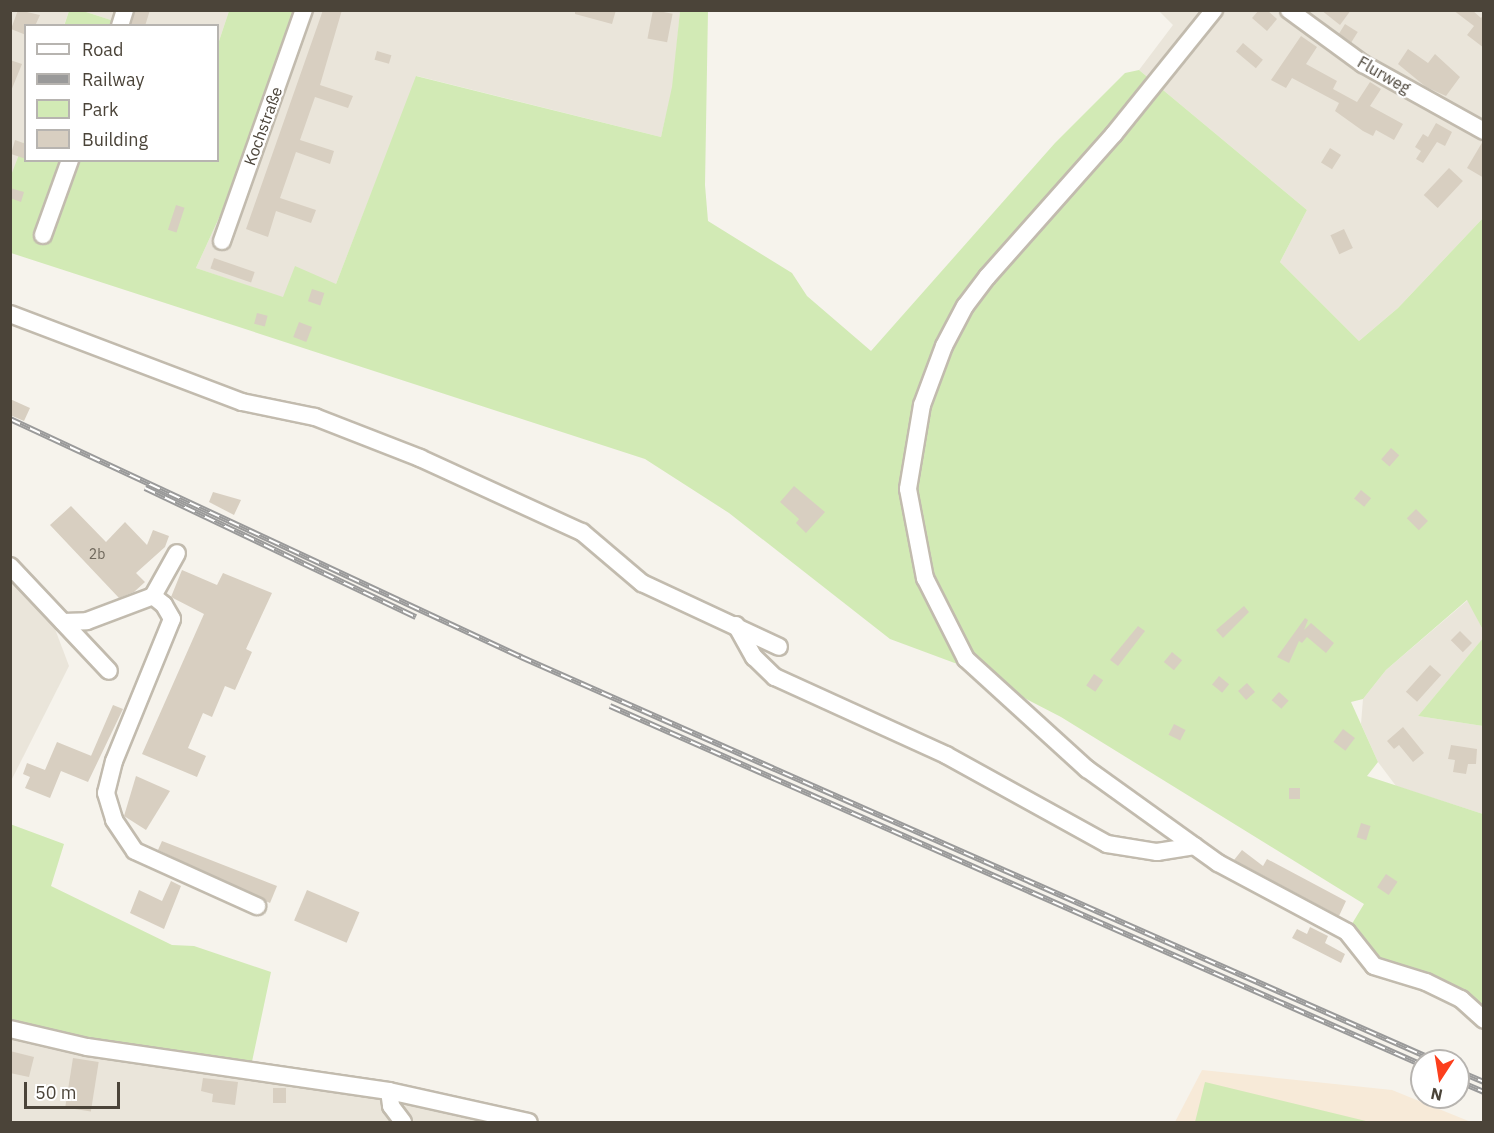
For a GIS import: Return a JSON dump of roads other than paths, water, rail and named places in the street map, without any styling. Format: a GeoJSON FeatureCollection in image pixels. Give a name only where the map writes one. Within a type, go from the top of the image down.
{"type":"FeatureCollection","features":[{"type":"Feature","properties":{"kind":"street","name":"Kochstraße"},"geometry":{"type":"LineString","coordinates":[[222,241],[304,10]]}},
{"type":"Feature","properties":{"kind":"street"},"geometry":{"type":"LineString","coordinates":[[1214,10],[1114,134],[965,306],[944,346],[922,405],[908,489],[925,578],[966,659],[1087,769],[1218,863],[1347,932],[1374,966],[1452,995],[1484,1020]]}},
{"type":"Feature","properties":{"kind":"street","name":"Flurweg"},"geometry":{"type":"LineString","coordinates":[[1289,10],[1363,64],[1484,131]]}},
{"type":"Feature","properties":{"kind":"street"},"geometry":{"type":"LineString","coordinates":[[43,235],[69,162]]}},
{"type":"Feature","properties":{"kind":"street"},"geometry":{"type":"LineString","coordinates":[[10,314],[242,402],[315,417],[420,458],[582,532],[642,583],[779,646]]}},
{"type":"Feature","properties":{"kind":"street"},"geometry":{"type":"LineString","coordinates":[[63,622],[97,618],[153,596],[177,553]]}},
{"type":"Feature","properties":{"kind":"street"},"geometry":{"type":"LineString","coordinates":[[10,566],[109,671]]}},
{"type":"Feature","properties":{"kind":"street"},"geometry":{"type":"LineString","coordinates":[[153,596],[172,619],[114,761],[106,793],[114,820],[135,851],[257,906]]}},
{"type":"Feature","properties":{"kind":"street"},"geometry":{"type":"LineString","coordinates":[[736,625],[754,657],[775,677],[946,755],[1107,844],[1157,852],[1195,846]]}},
{"type":"Feature","properties":{"kind":"street"},"geometry":{"type":"LineString","coordinates":[[10,1029],[111,1051],[389,1091],[529,1122]]}},
{"type":"Feature","properties":{"kind":"street"},"geometry":{"type":"LineString","coordinates":[[389,1091],[391,1106],[403,1122]]}},
{"type":"Feature","properties":{"kind":"railway"},"geometry":{"type":"LineString","coordinates":[[10,419],[521,657],[1410,1050]]}},
{"type":"Feature","properties":{"kind":"railway"},"geometry":{"type":"LineString","coordinates":[[145,488],[416,617]]}},
{"type":"Feature","properties":{"kind":"railway"},"geometry":{"type":"LineString","coordinates":[[610,706],[1410,1060]]}},
{"type":"Feature","properties":{"kind":"railway"},"geometry":{"type":"LineString","coordinates":[[1470,1076],[1484,1082]]}},
{"type":"Feature","properties":{"kind":"railway"},"geometry":{"type":"LineString","coordinates":[[1470,1086],[1484,1092]]}}]}
